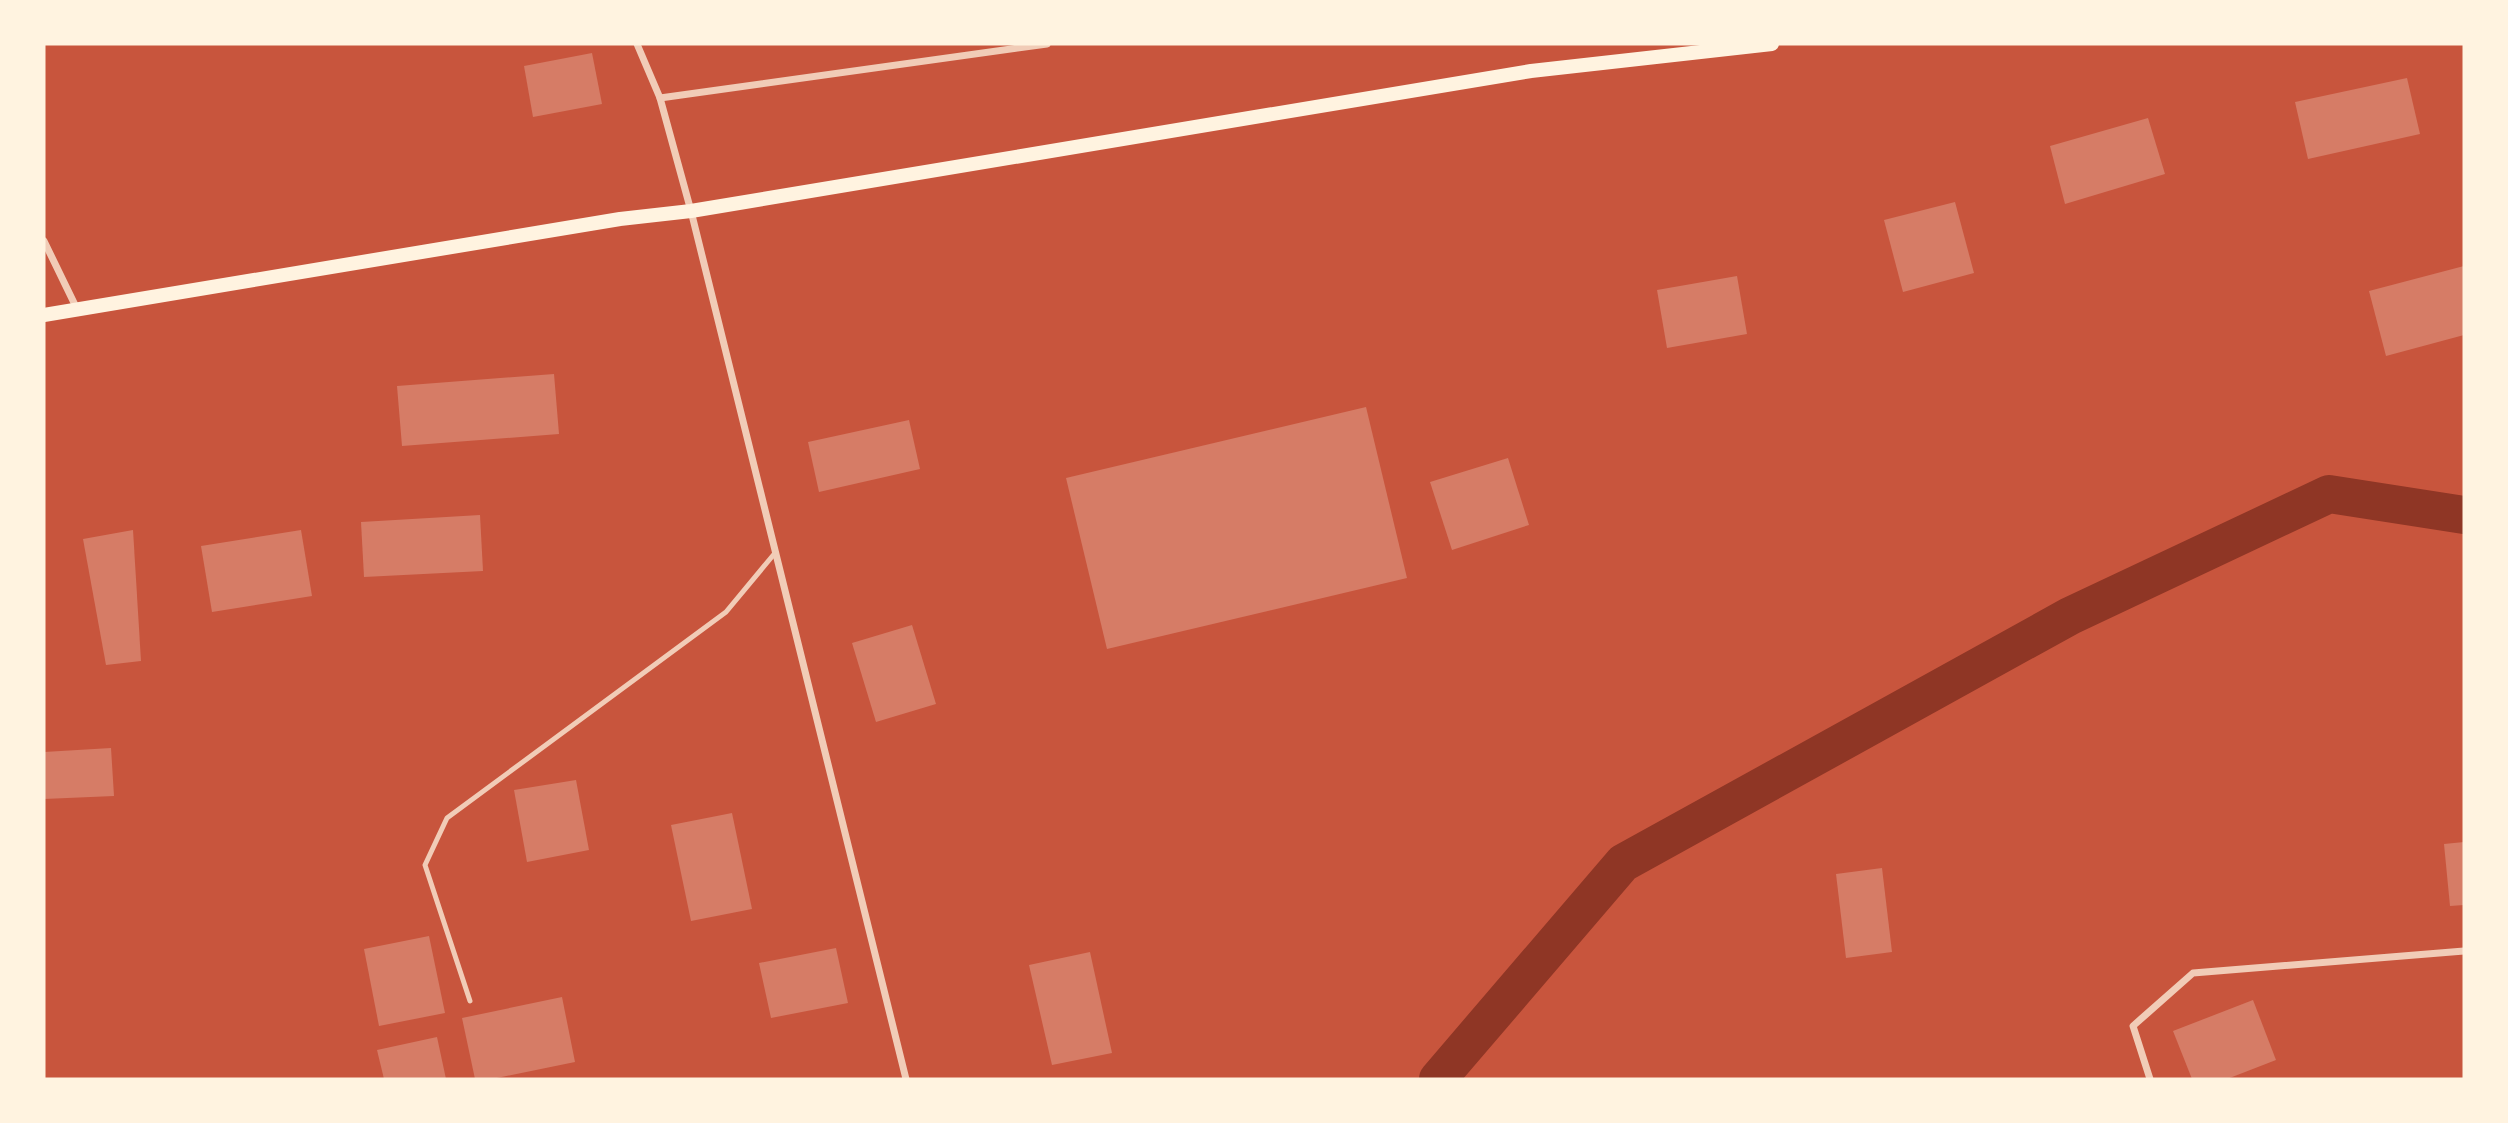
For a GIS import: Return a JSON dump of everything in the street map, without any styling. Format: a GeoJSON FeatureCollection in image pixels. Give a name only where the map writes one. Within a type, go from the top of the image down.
{"type":"FeatureCollection","features":[{"type":"Feature","properties":{"kind":"main road"},"geometry":{"type":"LineString","coordinates":[[44,315],[620,219],[691,211],[1531,71],[1772,44]]}},
{"type":"Feature","properties":{"kind":"street"},"geometry":{"type":"LineString","coordinates":[[637,44],[660,98],[691,211],[906,1079]]}},
{"type":"Feature","properties":{"kind":"street"},"geometry":{"type":"LineString","coordinates":[[977,44],[980,54]]}},
{"type":"Feature","properties":{"kind":"street"},"geometry":{"type":"LineString","coordinates":[[660,98],[1047,44]]}},
{"type":"Feature","properties":{"kind":"street"},"geometry":{"type":"LineString","coordinates":[[44,241],[77,309]]}},
{"type":"Feature","properties":{"kind":"street"},"geometry":{"type":"LineString","coordinates":[[2150,1079],[2133,1026],[2193,973],[2464,951]]}},
{"type":"Feature","properties":{"kind":"lane"},"geometry":{"type":"LineString","coordinates":[[470,1001],[425,865],[447,818],[726,612],[775,553]]}},
{"type":"Feature","properties":{"kind":"building"},"geometry":{"type":"Polygon","coordinates":[[[592,53],[602,104],[533,117],[524,66],[592,53]]]}},
{"type":"Feature","properties":{"kind":"building"},"geometry":{"type":"Polygon","coordinates":[[[2407,78],[2420,134],[2308,159],[2295,102],[2407,78]]]}},
{"type":"Feature","properties":{"kind":"building"},"geometry":{"type":"Polygon","coordinates":[[[2148,118],[2165,174],[2065,204],[2050,146],[2148,118]]]}},
{"type":"Feature","properties":{"kind":"building"},"geometry":{"type":"Polygon","coordinates":[[[1955,202],[1974,273],[1903,292],[1884,220],[1955,202]]]}},
{"type":"Feature","properties":{"kind":"building"},"geometry":{"type":"Polygon","coordinates":[[[2464,266],[2464,335],[2386,356],[2369,291],[2464,266]]]}},
{"type":"Feature","properties":{"kind":"building"},"geometry":{"type":"Polygon","coordinates":[[[1737,276],[1747,334],[1667,348],[1657,290],[1737,276]]]}},
{"type":"Feature","properties":{"kind":"building"},"geometry":{"type":"Polygon","coordinates":[[[554,374],[559,434],[402,446],[397,386],[554,374]]]}},
{"type":"Feature","properties":{"kind":"building"},"geometry":{"type":"Polygon","coordinates":[[[1366,407],[1407,578],[1107,649],[1066,478],[1366,407]]]}},
{"type":"Feature","properties":{"kind":"building"},"geometry":{"type":"Polygon","coordinates":[[[909,420],[920,469],[819,492],[808,442],[909,420]]]}},
{"type":"Feature","properties":{"kind":"building"},"geometry":{"type":"Polygon","coordinates":[[[1508,458],[1529,525],[1452,550],[1430,482],[1508,458]]]}},
{"type":"Feature","properties":{"kind":"building"},"geometry":{"type":"Polygon","coordinates":[[[480,515],[483,571],[364,577],[361,522],[480,515]]]}},
{"type":"Feature","properties":{"kind":"building"},"geometry":{"type":"Polygon","coordinates":[[[133,530],[141,661],[106,665],[83,539],[133,530]]]}},
{"type":"Feature","properties":{"kind":"building"},"geometry":{"type":"Polygon","coordinates":[[[301,530],[312,596],[212,612],[201,546],[301,530]]]}},
{"type":"Feature","properties":{"kind":"building"},"geometry":{"type":"Polygon","coordinates":[[[912,625],[936,704],[876,722],[852,643],[912,625]]]}},
{"type":"Feature","properties":{"kind":"building"},"geometry":{"type":"Polygon","coordinates":[[[111,748],[114,796],[44,799],[44,752],[111,748]]]}},
{"type":"Feature","properties":{"kind":"building"},"geometry":{"type":"Polygon","coordinates":[[[576,780],[589,850],[527,862],[514,790],[576,780]]]}},
{"type":"Feature","properties":{"kind":"building"},"geometry":{"type":"Polygon","coordinates":[[[732,813],[752,909],[691,921],[671,825],[732,813]]]}},
{"type":"Feature","properties":{"kind":"building"},"geometry":{"type":"Polygon","coordinates":[[[2464,842],[2464,905],[2450,906],[2444,844],[2464,842]]]}},
{"type":"Feature","properties":{"kind":"building"},"geometry":{"type":"Polygon","coordinates":[[[1882,868],[1892,952],[1846,958],[1836,874],[1882,868]]]}},
{"type":"Feature","properties":{"kind":"building"},"geometry":{"type":"Polygon","coordinates":[[[429,936],[445,1013],[379,1026],[364,949],[429,936]]]}},
{"type":"Feature","properties":{"kind":"building"},"geometry":{"type":"Polygon","coordinates":[[[836,948],[848,1003],[771,1018],[759,963],[836,948]]]}},
{"type":"Feature","properties":{"kind":"building"},"geometry":{"type":"Polygon","coordinates":[[[1090,952],[1112,1053],[1052,1065],[1029,965],[1090,952]]]}},
{"type":"Feature","properties":{"kind":"building"},"geometry":{"type":"Polygon","coordinates":[[[562,997],[575,1062],[492,1079],[475,1079],[462,1018],[562,997]]]}},
{"type":"Feature","properties":{"kind":"building"},"geometry":{"type":"Polygon","coordinates":[[[2253,1000],[2276,1060],[2227,1079],[2192,1079],[2173,1031],[2253,1000]]]}},
{"type":"Feature","properties":{"kind":"building"},"geometry":{"type":"Polygon","coordinates":[[[437,1037],[446,1079],[384,1079],[377,1050],[437,1037]]]}},
{"type":"Feature","properties":{"kind":"waterway"},"geometry":{"type":"LineString","coordinates":[[1438,1079],[1623,863],[2070,616],[2329,494],[2464,515]]}}]}
